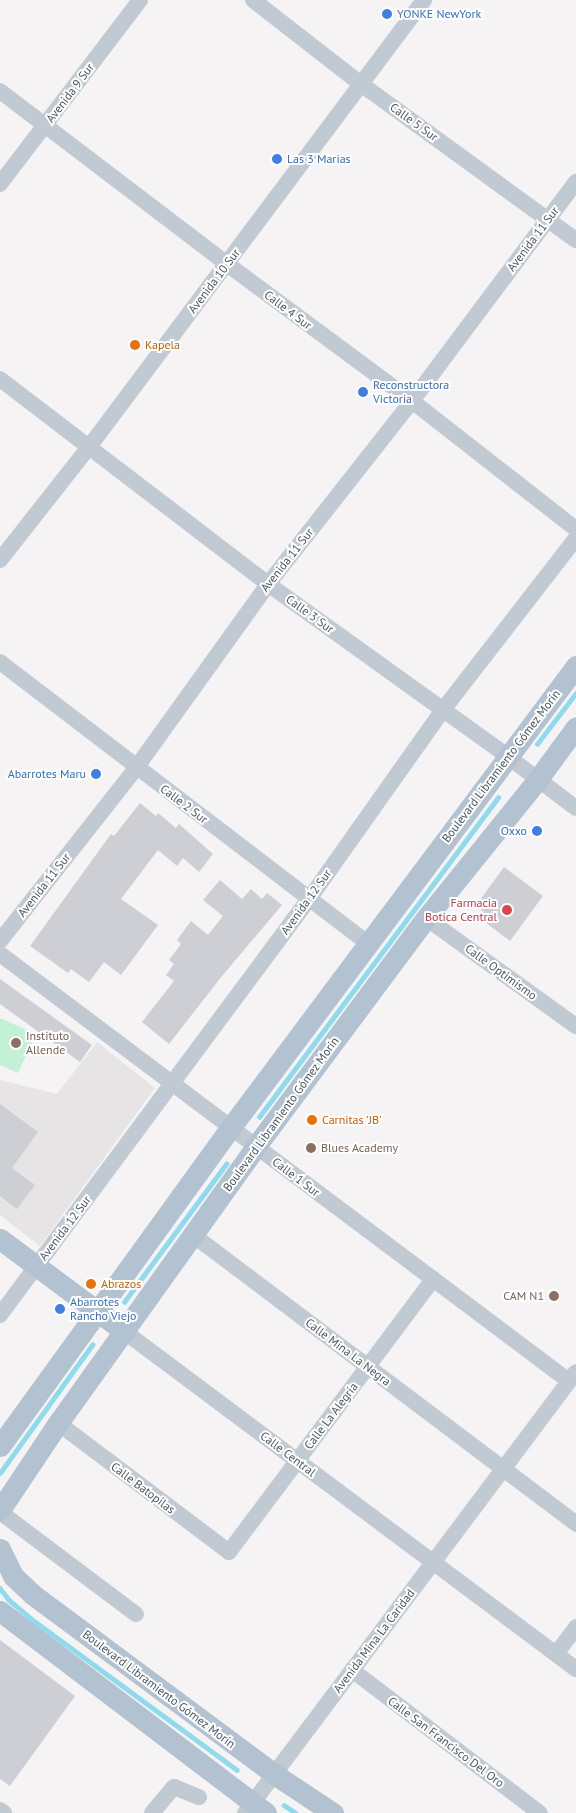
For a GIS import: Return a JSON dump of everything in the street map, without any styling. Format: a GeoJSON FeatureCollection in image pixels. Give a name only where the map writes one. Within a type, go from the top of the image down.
{"type":"FeatureCollection","features":[{"type":"Feature","properties":{"kind":"main road","name":"Boulevard Libramiento Gómez Morín"},"geometry":{"type":"LineString","coordinates":[[0,1446],[231,1127],[576,666]]}},
{"type":"Feature","properties":{"kind":"main road","name":"Boulevard Libramiento Gómez Morín"},"geometry":{"type":"LineString","coordinates":[[0,1511],[58,1423],[125,1332],[256,1146],[426,918],[538,779],[576,727]]}},
{"type":"Feature","properties":{"kind":"main road","name":"Calle Central"},"geometry":{"type":"LineString","coordinates":[[0,1239],[125,1332]]}},
{"type":"Feature","properties":{"kind":"main road","name":"Boulevard Libramiento Gómez Morín"},"geometry":{"type":"LineString","coordinates":[[0,1549],[13,1576],[32,1594],[274,1774],[333,1813]]}},
{"type":"Feature","properties":{"kind":"main road"},"geometry":{"type":"LineString","coordinates":[[0,1610],[254,1810]]}},
{"type":"Feature","properties":{"kind":"street","name":"Avenida 9 Sur"},"geometry":{"type":"LineString","coordinates":[[0,184],[140,0]]}},
{"type":"Feature","properties":{"kind":"street","name":"Calle 5 Sur"},"geometry":{"type":"LineString","coordinates":[[253,0],[361,84],[576,240]]}},
{"type":"Feature","properties":{"kind":"street","name":"Avenida 10 Sur"},"geometry":{"type":"LineString","coordinates":[[0,560],[89,447],[424,0]]}},
{"type":"Feature","properties":{"kind":"street","name":"Calle 4 Sur"},"geometry":{"type":"LineString","coordinates":[[0,91],[46,124],[227,264],[412,401],[576,530]]}},
{"type":"Feature","properties":{"kind":"street","name":"Avenida 11 Sur"},"geometry":{"type":"LineString","coordinates":[[0,941],[136,768],[268,584],[412,401],[576,182]]}},
{"type":"Feature","properties":{"kind":"street","name":"Calle 3 Sur"},"geometry":{"type":"LineString","coordinates":[[0,379],[268,584],[576,808]]}},
{"type":"Feature","properties":{"kind":"street","name":"Avenida 12 Sur"},"geometry":{"type":"LineString","coordinates":[[0,1316],[309,899],[442,711],[576,538]]}},
{"type":"Feature","properties":{"kind":"street","name":"Calle 2 Sur"},"geometry":{"type":"LineString","coordinates":[[0,662],[136,768],[369,944]]}},
{"type":"Feature","properties":{"kind":"street","name":"Calle Optimismo"},"geometry":{"type":"LineString","coordinates":[[426,918],[576,1026]]}},
{"type":"Feature","properties":{"kind":"street","name":"Calle 1 Sur"},"geometry":{"type":"LineString","coordinates":[[0,954],[433,1279],[572,1377]]}},
{"type":"Feature","properties":{"kind":"street","name":"Calle Mina La Negra"},"geometry":{"type":"LineString","coordinates":[[193,1235],[576,1524]]}},
{"type":"Feature","properties":{"kind":"street","name":"Calle La Alegría"},"geometry":{"type":"LineString","coordinates":[[229,1552],[433,1279]]}},
{"type":"Feature","properties":{"kind":"street","name":"Calle Central"},"geometry":{"type":"LineString","coordinates":[[125,1332],[576,1669]]}},
{"type":"Feature","properties":{"kind":"street","name":"Avenida Mina La Caridad"},"geometry":{"type":"LineString","coordinates":[[254,1810],[274,1774],[572,1377]]}},
{"type":"Feature","properties":{"kind":"street","name":"Calle Batopilas"},"geometry":{"type":"LineString","coordinates":[[58,1423],[229,1552]]}},
{"type":"Feature","properties":{"kind":"street"},"geometry":{"type":"LineString","coordinates":[[0,1511],[136,1614]]}},
{"type":"Feature","properties":{"kind":"street"},"geometry":{"type":"LineString","coordinates":[[556,1654],[576,1627]]}},
{"type":"Feature","properties":{"kind":"street","name":"Calle San Francisco Del Oro"},"geometry":{"type":"LineString","coordinates":[[352,1670],[540,1813]]}},
{"type":"Feature","properties":{"kind":"street"},"geometry":{"type":"LineString","coordinates":[[152,1813],[174,1787],[200,1797]]}},
{"type":"Feature","properties":{"kind":"street"},"geometry":{"type":"LineString","coordinates":[[0,1810],[4,1813]]}},
{"type":"Feature","properties":{"kind":"shaded area"},"geometry":{"type":"Polygon","coordinates":[[[97,1042],[155,1088],[40,1246],[0,1215],[0,1080],[57,1094],[97,1042]]]}},
{"type":"Feature","properties":{"kind":"green space"},"geometry":{"type":"Polygon","coordinates":[[[0,1018],[36,1034],[18,1073],[0,1065],[0,1018]]]}},
{"type":"Feature","properties":{"kind":"building"},"geometry":{"type":"Polygon","coordinates":[[[140,803],[156,816],[158,813],[176,828],[179,824],[213,854],[199,872],[183,858],[177,866],[158,850],[121,899],[158,925],[121,975],[104,962],[89,982],[71,969],[68,973],[30,946],[111,834],[114,836],[140,803]]]}},
{"type":"Feature","properties":{"kind":"building","name":"Farmacia Botica Central"},"geometry":{"type":"Polygon","coordinates":[[[504,867],[543,896],[510,941],[482,920],[480,900],[504,867]]]}},
{"type":"Feature","properties":{"kind":"building"},"geometry":{"type":"Polygon","coordinates":[[[220,880],[242,899],[251,889],[262,899],[267,893],[282,905],[222,976],[169,1044],[142,1022],[174,981],[166,975],[174,964],[169,960],[181,944],[177,940],[191,921],[208,935],[223,916],[203,900],[220,880]]]}},
{"type":"Feature","properties":{"kind":"building"},"geometry":{"type":"Polygon","coordinates":[[[0,979],[92,1045],[80,1062],[0,1004],[0,979]]]}},
{"type":"Feature","properties":{"kind":"building"},"geometry":{"type":"Polygon","coordinates":[[[0,1104],[38,1132],[12,1168],[35,1185],[17,1209],[0,1196],[0,1104]]]}},
{"type":"Feature","properties":{"kind":"building"},"geometry":{"type":"Polygon","coordinates":[[[0,1640],[75,1696],[10,1786],[0,1779],[0,1640]]]}},
{"type":"Feature","properties":{"kind":"waterway"},"geometry":{"type":"LineString","coordinates":[[537,744],[576,693]]}},
{"type":"Feature","properties":{"kind":"waterway"},"geometry":{"type":"LineString","coordinates":[[259,1117],[498,798]]}},
{"type":"Feature","properties":{"kind":"waterway"},"geometry":{"type":"LineString","coordinates":[[124,1302],[226,1164]]}},
{"type":"Feature","properties":{"kind":"waterway"},"geometry":{"type":"LineString","coordinates":[[0,1473],[92,1345]]}},
{"type":"Feature","properties":{"kind":"waterway"},"geometry":{"type":"LineString","coordinates":[[0,1588],[9,1600],[33,1620],[237,1770]]}},
{"type":"Feature","properties":{"kind":"waterway"},"geometry":{"type":"LineString","coordinates":[[284,1805],[296,1813]]}},
{"type":"Feature","properties":{"kind":"place","name":"YONKE NewYork"},"geometry":{"type":"Point","coordinates":[387,14]}},
{"type":"Feature","properties":{"kind":"place","name":"Las 3 Marias"},"geometry":{"type":"Point","coordinates":[277,159]}},
{"type":"Feature","properties":{"kind":"place","name":"Kapela"},"geometry":{"type":"Point","coordinates":[135,345]}},
{"type":"Feature","properties":{"kind":"place","name":"Reconstructora Victoria"},"geometry":{"type":"Point","coordinates":[363,392]}},
{"type":"Feature","properties":{"kind":"place","name":"Abarrotes Maru"},"geometry":{"type":"Point","coordinates":[96,774]}},
{"type":"Feature","properties":{"kind":"place","name":"Oxxo"},"geometry":{"type":"Point","coordinates":[537,831]}},
{"type":"Feature","properties":{"kind":"place","name":"Farmacia Botica Central"},"geometry":{"type":"Point","coordinates":[507,910]}},
{"type":"Feature","properties":{"kind":"place","name":"Instituto Allende"},"geometry":{"type":"Point","coordinates":[16,1043]}},
{"type":"Feature","properties":{"kind":"place","name":"Carnitas 'JB'"},"geometry":{"type":"Point","coordinates":[312,1120]}},
{"type":"Feature","properties":{"kind":"place","name":"Blues Academy"},"geometry":{"type":"Point","coordinates":[311,1148]}},
{"type":"Feature","properties":{"kind":"place","name":"Abrazos"},"geometry":{"type":"Point","coordinates":[91,1284]}},
{"type":"Feature","properties":{"kind":"place","name":"CAM N1"},"geometry":{"type":"Point","coordinates":[554,1296]}},
{"type":"Feature","properties":{"kind":"place","name":"Abarrotes Rancho Viejo"},"geometry":{"type":"Point","coordinates":[60,1309]}}]}
